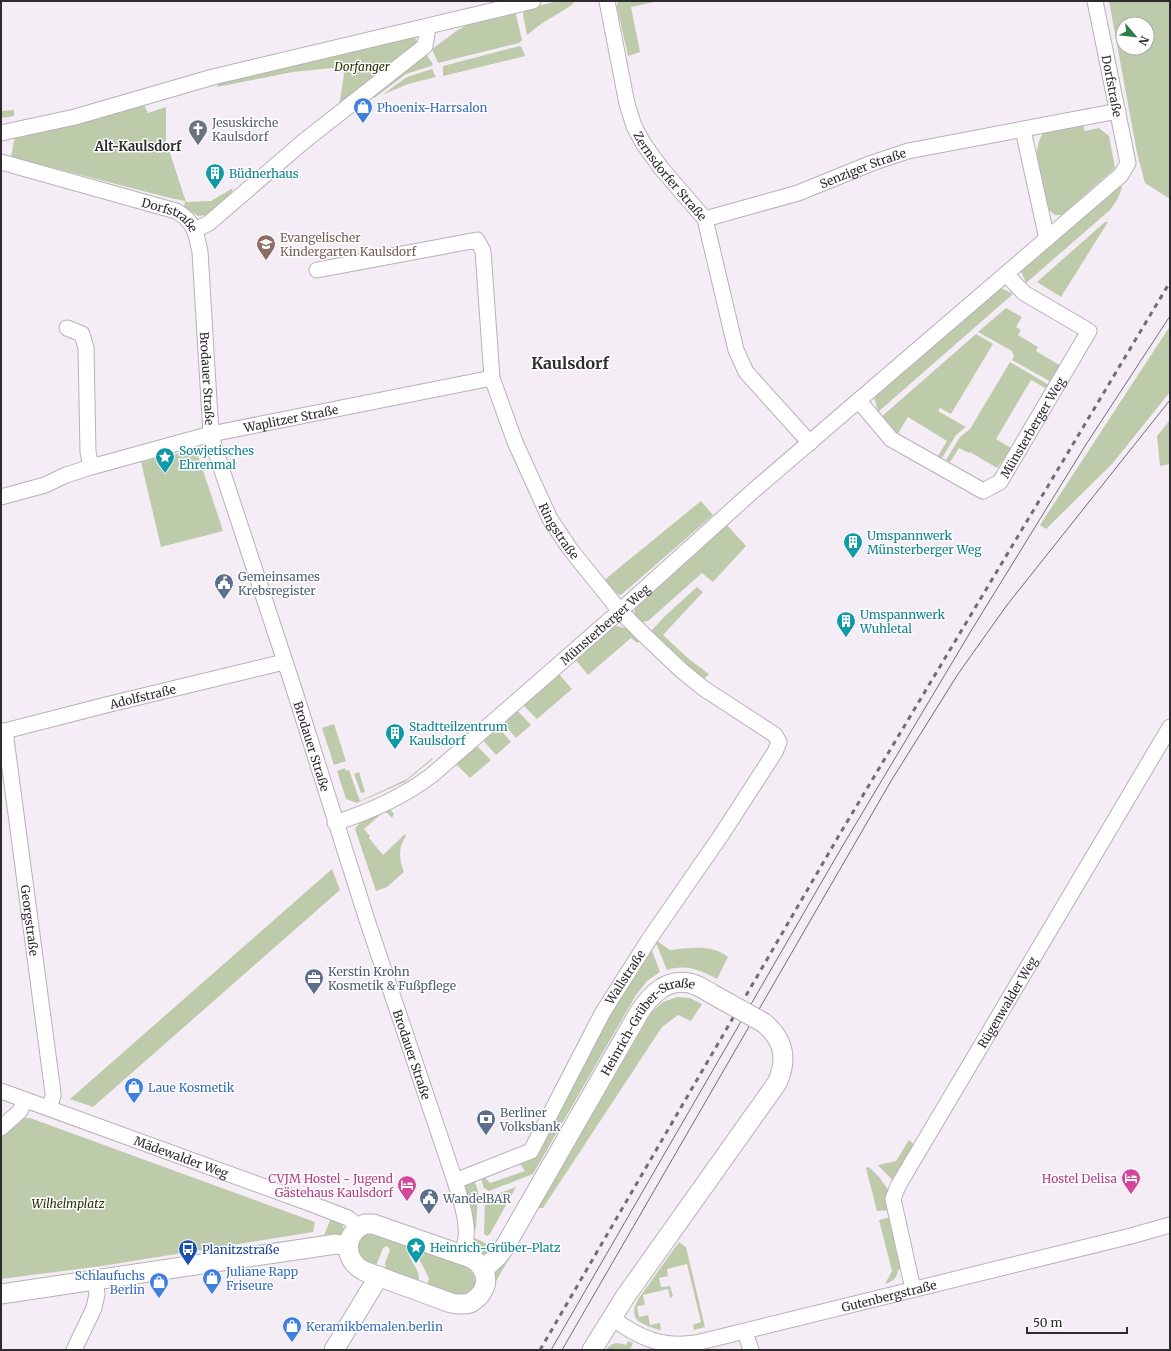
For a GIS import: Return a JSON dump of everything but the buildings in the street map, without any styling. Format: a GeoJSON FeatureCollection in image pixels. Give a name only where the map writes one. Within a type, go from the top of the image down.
{"type":"FeatureCollection","features":[{"type":"Feature","properties":{"kind":"street"},"geometry":{"type":"LineString","coordinates":[[1,133],[75,117],[213,77],[533,1]]}},
{"type":"Feature","properties":{"kind":"street","name":"Zernsdorfer Straße"},"geometry":{"type":"LineString","coordinates":[[608,1],[626,104],[634,126],[642,143],[661,168],[705,219],[736,350],[746,372],[810,443]]}},
{"type":"Feature","properties":{"kind":"street","name":"Dorfstraße"},"geometry":{"type":"LineString","coordinates":[[1095,1],[1128,163],[1125,170]]}},
{"type":"Feature","properties":{"kind":"street","name":"Dorfstraße"},"geometry":{"type":"LineString","coordinates":[[1,162],[176,212],[184,216],[195,230],[209,223],[303,142],[425,46],[428,27]]}},
{"type":"Feature","properties":{"kind":"street","name":"Senziger Straße"},"geometry":{"type":"LineString","coordinates":[[705,219],[798,193],[872,163],[908,151],[1118,111]]}},
{"type":"Feature","properties":{"kind":"street"},"geometry":{"type":"LineString","coordinates":[[1023,130],[1047,239]]}},
{"type":"Feature","properties":{"kind":"street","name":"Münsterberger Weg"},"geometry":{"type":"LineString","coordinates":[[335,823],[391,800],[413,789],[432,775],[620,611],[753,491],[1047,239],[1125,170]]}},
{"type":"Feature","properties":{"kind":"street","name":"Brodauer Straße"},"geometry":{"type":"LineString","coordinates":[[195,230],[200,252],[211,434],[335,823],[455,1181],[464,1215],[466,1231],[466,1242],[461,1255]]}},
{"type":"Feature","properties":{"kind":"street","name":"Ringstraße"},"geometry":{"type":"LineString","coordinates":[[318,270],[477,240],[483,251],[492,378],[514,442],[550,519],[570,549],[620,611],[681,670],[703,688],[775,735],[778,742]]}},
{"type":"Feature","properties":{"kind":"street","name":"Münsterberger Weg"},"geometry":{"type":"LineString","coordinates":[[859,400],[892,440],[984,491],[1000,482],[1089,331],[1024,293],[1006,274]]}},
{"type":"Feature","properties":{"kind":"street"},"geometry":{"type":"LineString","coordinates":[[67,328],[82,334],[86,348],[88,452],[91,467]]}},
{"type":"Feature","properties":{"kind":"street","name":"Waplitzer Straße"},"geometry":{"type":"LineString","coordinates":[[1,497],[45,485],[66,475],[91,467],[211,434],[492,378]]}},
{"type":"Feature","properties":{"kind":"street","name":"Adolfstraße"},"geometry":{"type":"LineString","coordinates":[[3,732],[110,704],[284,662]]}},
{"type":"Feature","properties":{"kind":"street","name":"Rügenwalder Weg"},"geometry":{"type":"LineString","coordinates":[[914,1289],[893,1198],[898,1186],[1170,727]]}},
{"type":"Feature","properties":{"kind":"street","name":"Georgstraße"},"geometry":{"type":"LineString","coordinates":[[3,732],[53,1092],[49,1108]]}},
{"type":"Feature","properties":{"kind":"street","name":"Wallstraße"},"geometry":{"type":"LineString","coordinates":[[455,1181],[531,1152],[602,1012],[650,938],[736,812],[775,752],[778,742]]}},
{"type":"Feature","properties":{"kind":"street","name":"Heinrich-Grüber-Straße"},"geometry":{"type":"LineString","coordinates":[[484,1270],[504,1248],[650,997],[663,987],[677,983],[690,983],[764,1023],[773,1031],[780,1043],[782,1051],[782,1069],[777,1083],[625,1297],[592,1350]]}},
{"type":"Feature","properties":{"kind":"street","name":"Mädewalder Weg"},"geometry":{"type":"LineString","coordinates":[[1,1091],[348,1218],[359,1227]]}},
{"type":"Feature","properties":{"kind":"street"},"geometry":{"type":"LineString","coordinates":[[1,1128],[20,1111],[25,1100]]}},
{"type":"Feature","properties":{"kind":"street"},"geometry":{"type":"LineString","coordinates":[[365,1224],[373,1224],[478,1262],[484,1270],[486,1280],[482,1292],[471,1303],[460,1305],[451,1303],[356,1267],[348,1253],[348,1246],[352,1235],[359,1227],[365,1224]]}},
{"type":"Feature","properties":{"kind":"street","name":"Gutenbergstraße"},"geometry":{"type":"LineString","coordinates":[[612,1318],[637,1334],[658,1343],[696,1343],[1131,1236],[1170,1225]]}},
{"type":"Feature","properties":{"kind":"street"},"geometry":{"type":"LineString","coordinates":[[1,1294],[336,1244],[348,1246]]}},
{"type":"Feature","properties":{"kind":"street"},"geometry":{"type":"LineString","coordinates":[[334,1350],[379,1276]]}},
{"type":"Feature","properties":{"kind":"street"},"geometry":{"type":"LineString","coordinates":[[74,1350],[94,1308],[97,1294],[95,1280]]}},
{"type":"Feature","properties":{"kind":"street"},"geometry":{"type":"LineString","coordinates":[[745,1332],[752,1350]]}},
{"type":"Feature","properties":{"kind":"green space"},"geometry":{"type":"Polygon","coordinates":[[[559,1],[575,1],[572,5],[541,24],[527,35],[523,15],[524,9],[559,1]]]}},
{"type":"Feature","properties":{"kind":"green space"},"geometry":{"type":"Polygon","coordinates":[[[618,1],[659,1],[631,7],[640,52],[628,56],[617,7],[618,1]]]}},
{"type":"Feature","properties":{"kind":"green space"},"geometry":{"type":"Polygon","coordinates":[[[1109,1],[1170,1],[1170,199],[1145,183],[1137,153],[1119,56],[1155,56],[1155,16],[1115,16],[1115,34],[1109,1]]]}},
{"type":"Feature","properties":{"kind":"green space"},"geometry":{"type":"Polygon","coordinates":[[[515,11],[522,40],[519,43],[438,63],[432,49],[458,30],[478,21],[515,11]]]}},
{"type":"Feature","properties":{"kind":"green space","name":"Dorfanger"},"geometry":{"type":"Polygon","coordinates":[[[412,36],[416,39],[417,43],[339,106],[344,75],[343,67],[293,72],[217,87],[219,80],[412,36]]]}},
{"type":"Feature","properties":{"kind":"green space"},"geometry":{"type":"Polygon","coordinates":[[[520,46],[525,56],[443,76],[443,66],[520,46]]]}},
{"type":"Feature","properties":{"kind":"green space"},"geometry":{"type":"Polygon","coordinates":[[[426,54],[433,64],[431,66],[406,74],[374,98],[372,96],[426,54]]]}},
{"type":"Feature","properties":{"kind":"green space"},"geometry":{"type":"Polygon","coordinates":[[[432,69],[436,77],[408,84],[382,95],[407,77],[432,69]]]}},
{"type":"Feature","properties":{"kind":"green space"},"geometry":{"type":"Polygon","coordinates":[[[143,102],[148,113],[166,107],[166,141],[186,202],[211,201],[233,188],[229,200],[209,215],[198,216],[184,207],[185,201],[11,157],[15,136],[143,102]]]}},
{"type":"Feature","properties":{"kind":"green space"},"geometry":{"type":"Polygon","coordinates":[[[14,110],[14,116],[1,118],[1,111],[14,110]]]}},
{"type":"Feature","properties":{"kind":"green space"},"geometry":{"type":"Polygon","coordinates":[[[1083,125],[1085,131],[1099,128],[1109,136],[1115,168],[1062,215],[1055,215],[1045,207],[1037,169],[1037,149],[1044,132],[1083,125]]]}},
{"type":"Feature","properties":{"kind":"green space"},"geometry":{"type":"Polygon","coordinates":[[[1122,186],[1118,199],[1110,210],[1026,283],[1020,269],[1115,188],[1122,186]]]}},
{"type":"Feature","properties":{"kind":"green space"},"geometry":{"type":"Polygon","coordinates":[[[1105,222],[1108,222],[1061,297],[1037,282],[1105,222]]]}},
{"type":"Feature","properties":{"kind":"green space"},"geometry":{"type":"Polygon","coordinates":[[[999,287],[1013,294],[878,412],[874,397],[999,287]]]}},
{"type":"Feature","properties":{"kind":"green space"},"geometry":{"type":"Polygon","coordinates":[[[1006,308],[1022,317],[1016,327],[1021,330],[1018,335],[1038,347],[1036,351],[1061,366],[1051,382],[1012,360],[1014,356],[1012,351],[978,332],[1006,308]]]}},
{"type":"Feature","properties":{"kind":"green space"},"geometry":{"type":"Polygon","coordinates":[[[1170,326],[1170,392],[1112,464],[1046,529],[1040,525],[1170,326]]]}},
{"type":"Feature","properties":{"kind":"green space"},"geometry":{"type":"Polygon","coordinates":[[[976,334],[993,344],[951,414],[940,408],[938,411],[966,427],[956,435],[942,458],[938,456],[947,441],[908,417],[896,437],[880,418],[976,334]]]}},
{"type":"Feature","properties":{"kind":"green space"},"geometry":{"type":"Polygon","coordinates":[[[1010,362],[1049,385],[1047,389],[1031,380],[996,439],[1011,448],[1004,459],[997,468],[970,452],[969,453],[959,448],[950,462],[946,460],[960,437],[970,429],[1010,362]]]}},
{"type":"Feature","properties":{"kind":"green space"},"geometry":{"type":"Polygon","coordinates":[[[1170,420],[1170,464],[1160,466],[1157,436],[1170,420]]]}},
{"type":"Feature","properties":{"kind":"green space"},"geometry":{"type":"Polygon","coordinates":[[[196,449],[223,531],[161,547],[141,462],[196,449]]]}},
{"type":"Feature","properties":{"kind":"green space"},"geometry":{"type":"Polygon","coordinates":[[[701,501],[713,515],[621,595],[613,592],[603,581],[701,501]]]}},
{"type":"Feature","properties":{"kind":"green space"},"geometry":{"type":"Polygon","coordinates":[[[727,525],[746,546],[713,582],[702,573],[648,621],[641,622],[635,615],[635,606],[727,525]]]}},
{"type":"Feature","properties":{"kind":"green space"},"geometry":{"type":"Polygon","coordinates":[[[697,587],[703,592],[663,635],[689,659],[709,674],[703,680],[678,659],[652,633],[652,630],[666,615],[697,587]]]}},
{"type":"Feature","properties":{"kind":"green space"},"geometry":{"type":"Polygon","coordinates":[[[613,626],[625,628],[640,640],[637,643],[631,638],[588,675],[574,658],[613,626]]]}},
{"type":"Feature","properties":{"kind":"green space"},"geometry":{"type":"Polygon","coordinates":[[[558,673],[572,689],[537,719],[522,704],[558,673]]]}},
{"type":"Feature","properties":{"kind":"green space"},"geometry":{"type":"Polygon","coordinates":[[[516,709],[531,725],[516,738],[502,722],[516,709]]]}},
{"type":"Feature","properties":{"kind":"green space"},"geometry":{"type":"Polygon","coordinates":[[[334,724],[346,761],[334,765],[322,728],[334,724]]]}},
{"type":"Feature","properties":{"kind":"green space"},"geometry":{"type":"Polygon","coordinates":[[[497,726],[511,742],[496,755],[482,739],[497,726]]]}},
{"type":"Feature","properties":{"kind":"green space"},"geometry":{"type":"Polygon","coordinates":[[[476,745],[491,760],[470,778],[455,763],[476,745]]]}},
{"type":"Feature","properties":{"kind":"green space"},"geometry":{"type":"Polygon","coordinates":[[[432,758],[433,759],[405,782],[357,803],[346,799],[337,771],[345,768],[346,771],[349,770],[360,801],[407,779],[432,758]]]}},
{"type":"Feature","properties":{"kind":"green space"},"geometry":{"type":"Polygon","coordinates":[[[359,772],[365,792],[361,793],[354,774],[359,772]]]}},
{"type":"Feature","properties":{"kind":"green space"},"geometry":{"type":"Polygon","coordinates":[[[390,809],[394,814],[392,818],[385,811],[364,829],[370,836],[369,838],[383,855],[405,834],[406,836],[403,840],[400,853],[404,872],[387,887],[376,891],[355,829],[362,820],[390,809]]]}},
{"type":"Feature","properties":{"kind":"green space"},"geometry":{"type":"Polygon","coordinates":[[[332,869],[340,890],[93,1107],[70,1099],[332,869]]]}},
{"type":"Feature","properties":{"kind":"green space"},"geometry":{"type":"Polygon","coordinates":[[[656,940],[670,950],[700,948],[715,950],[728,957],[717,979],[693,969],[674,968],[667,970],[655,941],[656,940]]]}},
{"type":"Feature","properties":{"kind":"green space"},"geometry":{"type":"Polygon","coordinates":[[[651,948],[660,972],[647,981],[636,995],[533,1174],[489,1191],[484,1188],[480,1176],[483,1175],[490,1183],[525,1171],[519,1163],[651,948]]]}},
{"type":"Feature","properties":{"kind":"green space"},"geometry":{"type":"Polygon","coordinates":[[[677,997],[690,998],[702,1004],[691,1021],[678,1015],[662,1027],[543,1208],[538,1208],[651,1013],[663,1002],[677,997]]]}},
{"type":"Feature","properties":{"kind":"green space","name":"Wilhelmplatz"},"geometry":{"type":"Polygon","coordinates":[[[24,1118],[30,1118],[315,1222],[313,1232],[102,1266],[1,1279],[1,1138],[24,1118]]]}},
{"type":"Feature","properties":{"kind":"green space"},"geometry":{"type":"Polygon","coordinates":[[[909,1140],[916,1146],[894,1182],[878,1165],[896,1161],[909,1140]]]}},
{"type":"Feature","properties":{"kind":"green space"},"geometry":{"type":"Polygon","coordinates":[[[869,1167],[879,1177],[889,1191],[889,1210],[877,1211],[866,1168],[869,1167]]]}},
{"type":"Feature","properties":{"kind":"green space"},"geometry":{"type":"Polygon","coordinates":[[[474,1179],[478,1191],[475,1230],[473,1229],[462,1185],[474,1179]]]}},
{"type":"Feature","properties":{"kind":"green space"},"geometry":{"type":"Polygon","coordinates":[[[516,1187],[490,1234],[487,1236],[484,1234],[486,1198],[516,1187]]]}},
{"type":"Feature","properties":{"kind":"green space"},"geometry":{"type":"Polygon","coordinates":[[[891,1217],[904,1268],[898,1270],[897,1276],[885,1284],[892,1271],[879,1220],[891,1217]]]}},
{"type":"Feature","properties":{"kind":"green space"},"geometry":{"type":"Polygon","coordinates":[[[331,1218],[342,1223],[344,1230],[342,1234],[323,1238],[331,1218]]]}},
{"type":"Feature","properties":{"kind":"green space"},"geometry":{"type":"Polygon","coordinates":[[[371,1232],[408,1245],[410,1258],[419,1275],[418,1281],[386,1270],[385,1263],[390,1250],[387,1246],[383,1248],[376,1266],[361,1258],[357,1248],[359,1241],[367,1233],[371,1232]]]}},
{"type":"Feature","properties":{"kind":"green space"},"geometry":{"type":"Polygon","coordinates":[[[473,1237],[495,1248],[487,1254],[481,1253],[475,1247],[473,1237]]]}},
{"type":"Feature","properties":{"kind":"green space"},"geometry":{"type":"Polygon","coordinates":[[[679,1242],[686,1247],[705,1327],[694,1330],[693,1325],[701,1322],[687,1264],[667,1269],[668,1276],[659,1278],[661,1287],[670,1286],[673,1296],[670,1298],[668,1289],[643,1295],[645,1305],[637,1306],[639,1317],[648,1315],[650,1325],[660,1323],[661,1330],[659,1330],[637,1320],[634,1312],[635,1306],[639,1298],[679,1242]]]}},
{"type":"Feature","properties":{"kind":"green space"},"geometry":{"type":"Polygon","coordinates":[[[418,1248],[467,1267],[474,1276],[475,1281],[472,1290],[463,1295],[457,1295],[427,1285],[429,1279],[417,1255],[418,1248]]]}},
{"type":"Feature","properties":{"kind":"green space"},"geometry":{"type":"Polygon","coordinates":[[[507,1255],[510,1257],[492,1288],[493,1290],[485,1304],[494,1275],[507,1255]]]}},
{"type":"Feature","properties":{"kind":"green space"},"geometry":{"type":"Polygon","coordinates":[[[628,1341],[633,1343],[630,1350],[606,1350],[612,1344],[620,1343],[626,1345],[628,1341]]]}},
{"type":"Feature","properties":{"kind":"tram line"},"geometry":{"type":"LineString","coordinates":[[551,1350],[839,852],[971,631],[1085,446],[1170,316]]}},
{"type":"Feature","properties":{"kind":"tram line"},"geometry":{"type":"LineString","coordinates":[[562,1350],[891,781],[958,674],[1007,605],[1170,400]]}},
{"type":"Feature","properties":{"kind":"railway"},"geometry":{"type":"LineString","coordinates":[[540,1350],[841,832],[1170,282]]}},
{"type":"Feature","properties":{"kind":"place","name":"Phoenix-Harrsalon"},"geometry":{"type":"Point","coordinates":[363,124]}},
{"type":"Feature","properties":{"kind":"place","name":"Jesuskirche Kaulsdorf"},"geometry":{"type":"Point","coordinates":[198,146]}},
{"type":"Feature","properties":{"kind":"place","name":"Büdnerhaus"},"geometry":{"type":"Point","coordinates":[215,190]}},
{"type":"Feature","properties":{"kind":"place","name":"Evangelischer Kindergarten Kaulsdorf"},"geometry":{"type":"Point","coordinates":[266,261]}},
{"type":"Feature","properties":{"kind":"place","name":"Sowjetisches Ehrenmal"},"geometry":{"type":"Point","coordinates":[165,474]}},
{"type":"Feature","properties":{"kind":"place","name":"Umspannwerk Münsterberger Weg"},"geometry":{"type":"Point","coordinates":[853,559]}},
{"type":"Feature","properties":{"kind":"place","name":"Gemeinsames Krebsregister"},"geometry":{"type":"Point","coordinates":[224,600]}},
{"type":"Feature","properties":{"kind":"place","name":"Umspannwerk Wuhletal"},"geometry":{"type":"Point","coordinates":[846,638]}},
{"type":"Feature","properties":{"kind":"place","name":"Stadtteilzentrum Kaulsdorf"},"geometry":{"type":"Point","coordinates":[395,750]}},
{"type":"Feature","properties":{"kind":"place","name":"Kerstin Krohn Kosmetik & Fußpflege"},"geometry":{"type":"Point","coordinates":[314,995]}},
{"type":"Feature","properties":{"kind":"place","name":"Laue Kosmetik"},"geometry":{"type":"Point","coordinates":[134,1104]}},
{"type":"Feature","properties":{"kind":"place","name":"Berliner Volksbank"},"geometry":{"type":"Point","coordinates":[486,1136]}},
{"type":"Feature","properties":{"kind":"place","name":"Hostel Delisa"},"geometry":{"type":"Point","coordinates":[1131,1195]}},
{"type":"Feature","properties":{"kind":"place","name":"CVJM Hostel - Jugend Gästehaus Kaulsdorf"},"geometry":{"type":"Point","coordinates":[407,1202]}},
{"type":"Feature","properties":{"kind":"place","name":"WandelBAR"},"geometry":{"type":"Point","coordinates":[429,1215]}},
{"type":"Feature","properties":{"kind":"place","name":"Heinrich-Grüber-Platz"},"geometry":{"type":"Point","coordinates":[416,1264]}},
{"type":"Feature","properties":{"kind":"place","name":"Planitzstraße"},"geometry":{"type":"Point","coordinates":[188,1266]}},
{"type":"Feature","properties":{"kind":"place","name":"Juliane Rapp Friseure"},"geometry":{"type":"Point","coordinates":[212,1295]}},
{"type":"Feature","properties":{"kind":"place","name":"Schlaufuchs Berlin"},"geometry":{"type":"Point","coordinates":[159,1299]}},
{"type":"Feature","properties":{"kind":"place","name":"Keramikbemalen.berlin"},"geometry":{"type":"Point","coordinates":[292,1343]}},
{"type":"Feature","properties":{"kind":"district","name":"Alt-Kaulsdorf"},"geometry":{"type":"Point","coordinates":[138,146]}},
{"type":"Feature","properties":{"kind":"district","name":"Kaulsdorf"},"geometry":{"type":"Point","coordinates":[570,363]}}]}
